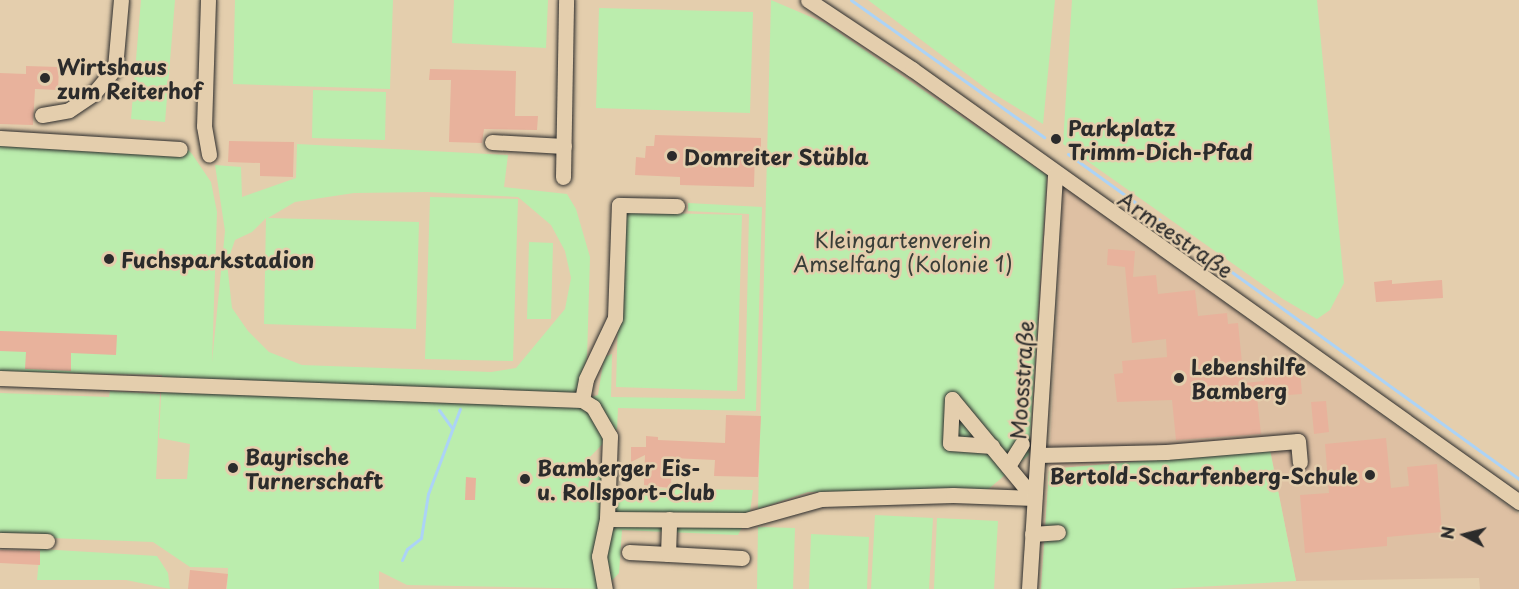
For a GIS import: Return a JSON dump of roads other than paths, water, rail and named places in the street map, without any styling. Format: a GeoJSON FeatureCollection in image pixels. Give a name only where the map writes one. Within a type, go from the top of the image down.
{"type":"FeatureCollection","features":[{"type":"Feature","properties":{"kind":"street"},"geometry":{"type":"LineString","coordinates":[[42,115],[69,110],[94,93],[115,68],[121,0]]}},
{"type":"Feature","properties":{"kind":"street"},"geometry":{"type":"LineString","coordinates":[[208,0],[204,126],[209,155]]}},
{"type":"Feature","properties":{"kind":"street"},"geometry":{"type":"LineString","coordinates":[[563,177],[566,0]]}},
{"type":"Feature","properties":{"kind":"street","name":"Armeestraße"},"geometry":{"type":"LineString","coordinates":[[808,0],[912,69],[1055,174],[1519,502]]}},
{"type":"Feature","properties":{"kind":"street"},"geometry":{"type":"LineString","coordinates":[[0,138],[180,148]]}},
{"type":"Feature","properties":{"kind":"street"},"geometry":{"type":"LineString","coordinates":[[492,142],[564,146]]}},
{"type":"Feature","properties":{"kind":"street","name":"Moosstraße"},"geometry":{"type":"LineString","coordinates":[[1029,589],[1055,174]]}},
{"type":"Feature","properties":{"kind":"street"},"geometry":{"type":"LineString","coordinates":[[582,400],[586,379],[615,318],[619,204],[677,206]]}},
{"type":"Feature","properties":{"kind":"street"},"geometry":{"type":"LineString","coordinates":[[0,378],[582,400],[593,407],[609,431],[607,519],[599,556],[605,589]]}},
{"type":"Feature","properties":{"kind":"street"},"geometry":{"type":"LineString","coordinates":[[1038,455],[1166,452],[1298,441],[1300,462]]}},
{"type":"Feature","properties":{"kind":"street"},"geometry":{"type":"LineString","coordinates":[[1008,466],[1022,444]]}},
{"type":"Feature","properties":{"kind":"street"},"geometry":{"type":"LineString","coordinates":[[992,446],[1034,498]]}},
{"type":"Feature","properties":{"kind":"street"},"geometry":{"type":"LineString","coordinates":[[607,519],[746,520],[821,499],[952,495],[1034,498]]}},
{"type":"Feature","properties":{"kind":"street"},"geometry":{"type":"LineString","coordinates":[[668,554],[669,519]]}},
{"type":"Feature","properties":{"kind":"street"},"geometry":{"type":"LineString","coordinates":[[1032,534],[1058,532]]}},
{"type":"Feature","properties":{"kind":"street"},"geometry":{"type":"LineString","coordinates":[[0,540],[47,541]]}},
{"type":"Feature","properties":{"kind":"street"},"geometry":{"type":"LineString","coordinates":[[629,552],[742,558]]}},
{"type":"Feature","properties":{"kind":"waterway"},"geometry":{"type":"LineString","coordinates":[[851,0],[1044,137]]}},
{"type":"Feature","properties":{"kind":"waterway"},"geometry":{"type":"LineString","coordinates":[[1068,154],[1519,479]]}},
{"type":"Feature","properties":{"kind":"waterway"},"geometry":{"type":"LineString","coordinates":[[402,560],[407,549],[421,538],[428,494],[460,409]]}},
{"type":"Feature","properties":{"kind":"waterway"},"geometry":{"type":"LineString","coordinates":[[439,410],[452,428]]}},
{"type":"Feature","properties":{"kind":"place","name":"Wirtshaus zum Reiterhof"},"geometry":{"type":"Point","coordinates":[45,78]}},
{"type":"Feature","properties":{"kind":"place","name":"Parkplatz Trimm-Dich-Pfad"},"geometry":{"type":"Point","coordinates":[1056,139]}},
{"type":"Feature","properties":{"kind":"place","name":"Domreiter Stübla"},"geometry":{"type":"Point","coordinates":[672,156]}},
{"type":"Feature","properties":{"kind":"place","name":"Fuchsparkstadion"},"geometry":{"type":"Point","coordinates":[109,259]}},
{"type":"Feature","properties":{"kind":"place","name":"Lebenshilfe Bamberg"},"geometry":{"type":"Point","coordinates":[1179,378]}},
{"type":"Feature","properties":{"kind":"place","name":"Bayrische Turnerschaft"},"geometry":{"type":"Point","coordinates":[233,468]}},
{"type":"Feature","properties":{"kind":"place","name":"Bertold-Scharfenberg-Schule"},"geometry":{"type":"Point","coordinates":[1370,475]}},
{"type":"Feature","properties":{"kind":"place","name":"Bamberger Eis- u. Rollsport-Club"},"geometry":{"type":"Point","coordinates":[525,479]}},
{"type":"Feature","properties":{"kind":"park label","name":"Kleingartenverein Amselfang (Kolonie 1)"},"geometry":{"type":"Point","coordinates":[903,251]}}]}
